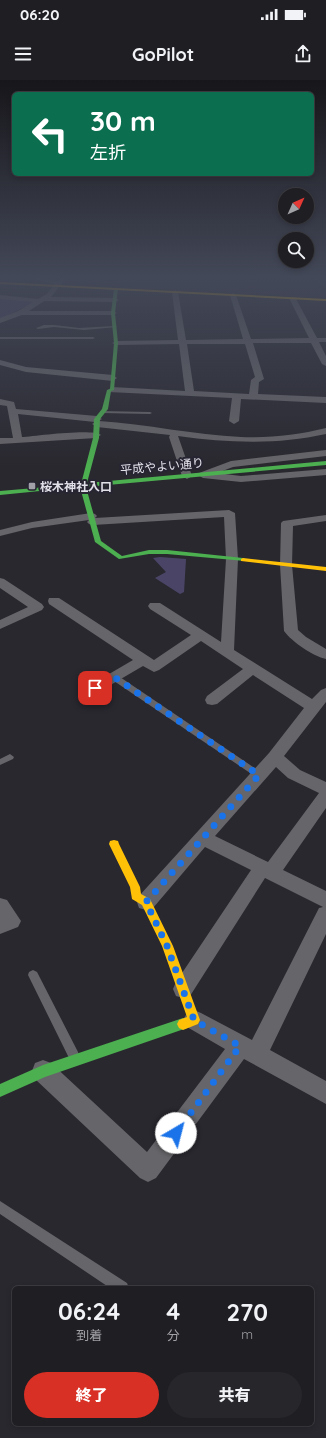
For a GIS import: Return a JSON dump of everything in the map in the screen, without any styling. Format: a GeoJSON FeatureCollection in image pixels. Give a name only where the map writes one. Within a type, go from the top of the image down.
{"type":"FeatureCollection","features":[{"type":"Feature","properties":{"kind":"street"},"geometry":{"type":"LineString","coordinates":[[112,390],[116,339]]}},
{"type":"Feature","properties":{"kind":"street"},"geometry":{"type":"LineString","coordinates":[[314,340],[326,364]]}},
{"type":"Feature","properties":{"kind":"street"},"geometry":{"type":"LineString","coordinates":[[116,343],[326,340]]}},
{"type":"Feature","properties":{"kind":"street"},"geometry":{"type":"LineString","coordinates":[[248,341],[260,379],[255,380],[253,397]]}},
{"type":"Feature","properties":{"kind":"street"},"geometry":{"type":"LineString","coordinates":[[182,342],[190,394]]}},
{"type":"Feature","properties":{"kind":"street"},"geometry":{"type":"LineString","coordinates":[[0,362],[26,369],[113,378]]}},
{"type":"Feature","properties":{"kind":"street"},"geometry":{"type":"LineString","coordinates":[[326,400],[109,390],[99,418],[83,486],[98,542],[121,558],[149,552],[167,552],[326,570]]}},
{"type":"Feature","properties":{"kind":"street"},"geometry":{"type":"LineString","coordinates":[[234,421],[237,396]]}},
{"type":"Feature","properties":{"kind":"street"},"geometry":{"type":"LineString","coordinates":[[0,402],[12,404],[18,441]]}},
{"type":"Feature","properties":{"kind":"street"},"geometry":{"type":"LineString","coordinates":[[13,411],[99,418],[128,426],[241,440],[300,437],[326,431]]}},
{"type":"Feature","properties":{"kind":"street"},"geometry":{"type":"LineString","coordinates":[[0,441],[18,441],[64,435],[96,435]]}},
{"type":"Feature","properties":{"kind":"street"},"geometry":{"type":"LineString","coordinates":[[174,437],[187,476]]}},
{"type":"Feature","properties":{"kind":"street"},"geometry":{"type":"LineString","coordinates":[[203,474],[231,464],[326,453]]}},
{"type":"Feature","properties":{"kind":"street","name":"平成やよい通り"},"geometry":{"type":"LineString","coordinates":[[0,493],[326,463]]}},
{"type":"Feature","properties":{"kind":"street"},"geometry":{"type":"LineString","coordinates":[[203,474],[241,478],[326,472]]}},
{"type":"Feature","properties":{"kind":"street"},"geometry":{"type":"LineString","coordinates":[[0,533],[32,525],[92,519],[229,513],[232,559],[227,652]]}},
{"type":"Feature","properties":{"kind":"street"},"geometry":{"type":"LineString","coordinates":[[326,518],[287,523],[286,565],[291,631],[301,640],[326,655]]}},
{"type":"Feature","properties":{"kind":"street"},"geometry":{"type":"LineString","coordinates":[[0,582],[37,607],[0,625]]}},
{"type":"Feature","properties":{"kind":"street"},"geometry":{"type":"LineString","coordinates":[[54,601],[154,667],[201,635]]}},
{"type":"Feature","properties":{"kind":"street"},"geometry":{"type":"LineString","coordinates":[[155,606],[313,707]]}},
{"type":"Feature","properties":{"kind":"street"},"geometry":{"type":"LineString","coordinates":[[85,694],[143,660]]}},
{"type":"Feature","properties":{"kind":"street"},"geometry":{"type":"LineString","coordinates":[[212,700],[253,668]]}},
{"type":"Feature","properties":{"kind":"street"},"geometry":{"type":"LineString","coordinates":[[146,902],[275,757],[313,707],[326,693]]}},
{"type":"Feature","properties":{"kind":"street"},"geometry":{"type":"LineString","coordinates":[[275,757],[294,774],[326,789]]}},
{"type":"Feature","properties":{"kind":"street"},"geometry":{"type":"LineString","coordinates":[[183,989],[266,870],[326,795]]}},
{"type":"Feature","properties":{"kind":"street"},"geometry":{"type":"LineString","coordinates":[[203,838],[326,900]]}},
{"type":"Feature","properties":{"kind":"street"},"geometry":{"type":"LineString","coordinates":[[114,844],[135,887],[136,896],[146,902],[167,946],[194,1020],[326,1093]]}},
{"type":"Feature","properties":{"kind":"street"},"geometry":{"type":"LineString","coordinates":[[0,906],[11,921],[0,926]]}},
{"type":"Feature","properties":{"kind":"street"},"geometry":{"type":"LineString","coordinates":[[43,1071],[148,1170],[248,1051],[326,914]]}},
{"type":"Feature","properties":{"kind":"street"},"geometry":{"type":"LineString","coordinates":[[0,1091],[43,1071],[194,1020]]}},
{"type":"Feature","properties":{"kind":"lane"},"geometry":{"type":"LineString","coordinates":[[99,418],[150,413]]}},
{"type":"Feature","properties":{"kind":"lane"},"geometry":{"type":"LineString","coordinates":[[114,677],[259,775]]}},
{"type":"Feature","properties":{"kind":"lane"},"geometry":{"type":"LineString","coordinates":[[0,762],[10,757]]}},
{"type":"Feature","properties":{"kind":"lane"},"geometry":{"type":"LineString","coordinates":[[33,975],[76,1060]]}},
{"type":"Feature","properties":{"kind":"lane"},"geometry":{"type":"LineString","coordinates":[[0,1207],[119,1286]]}},
{"type":"Feature","properties":{"kind":"shaded area"},"geometry":{"type":"Polygon","coordinates":[[[160,557],[186,559],[184,592],[180,594],[155,578],[166,572],[153,558],[160,557]]]}},
{"type":"Feature","properties":{"kind":"traffic: fast"},"geometry":{"type":"LineString","coordinates":[[116,339],[112,390],[109,390],[105,409],[97,419],[96,438],[83,486],[98,542],[121,558],[149,552],[167,552],[243,560]]}},
{"type":"Feature","properties":{"kind":"traffic: fast"},"geometry":{"type":"LineString","coordinates":[[0,493],[326,463]]}},
{"type":"Feature","properties":{"kind":"traffic: fast"},"geometry":{"type":"LineString","coordinates":[[0,1091],[43,1071],[183,1024]]}},
{"type":"Feature","properties":{"kind":"traffic: slow"},"geometry":{"type":"LineString","coordinates":[[243,560],[326,569]]}},
{"type":"Feature","properties":{"kind":"traffic: slow"},"geometry":{"type":"LineString","coordinates":[[114,844],[135,887],[136,896],[146,902],[167,946],[194,1020],[183,1024]]}},
{"type":"Feature","properties":{"kind":"place","name":"桜木神社入口"},"geometry":{"type":"Point","coordinates":[32,486]}},
{"type":"Feature","properties":{"kind":"route"},"geometry":{"type":"LineString","coordinates":[[95,688],[114,677],[259,775],[146,902],[167,946],[194,1020],[240,1046],[176,1133]]}}]}
